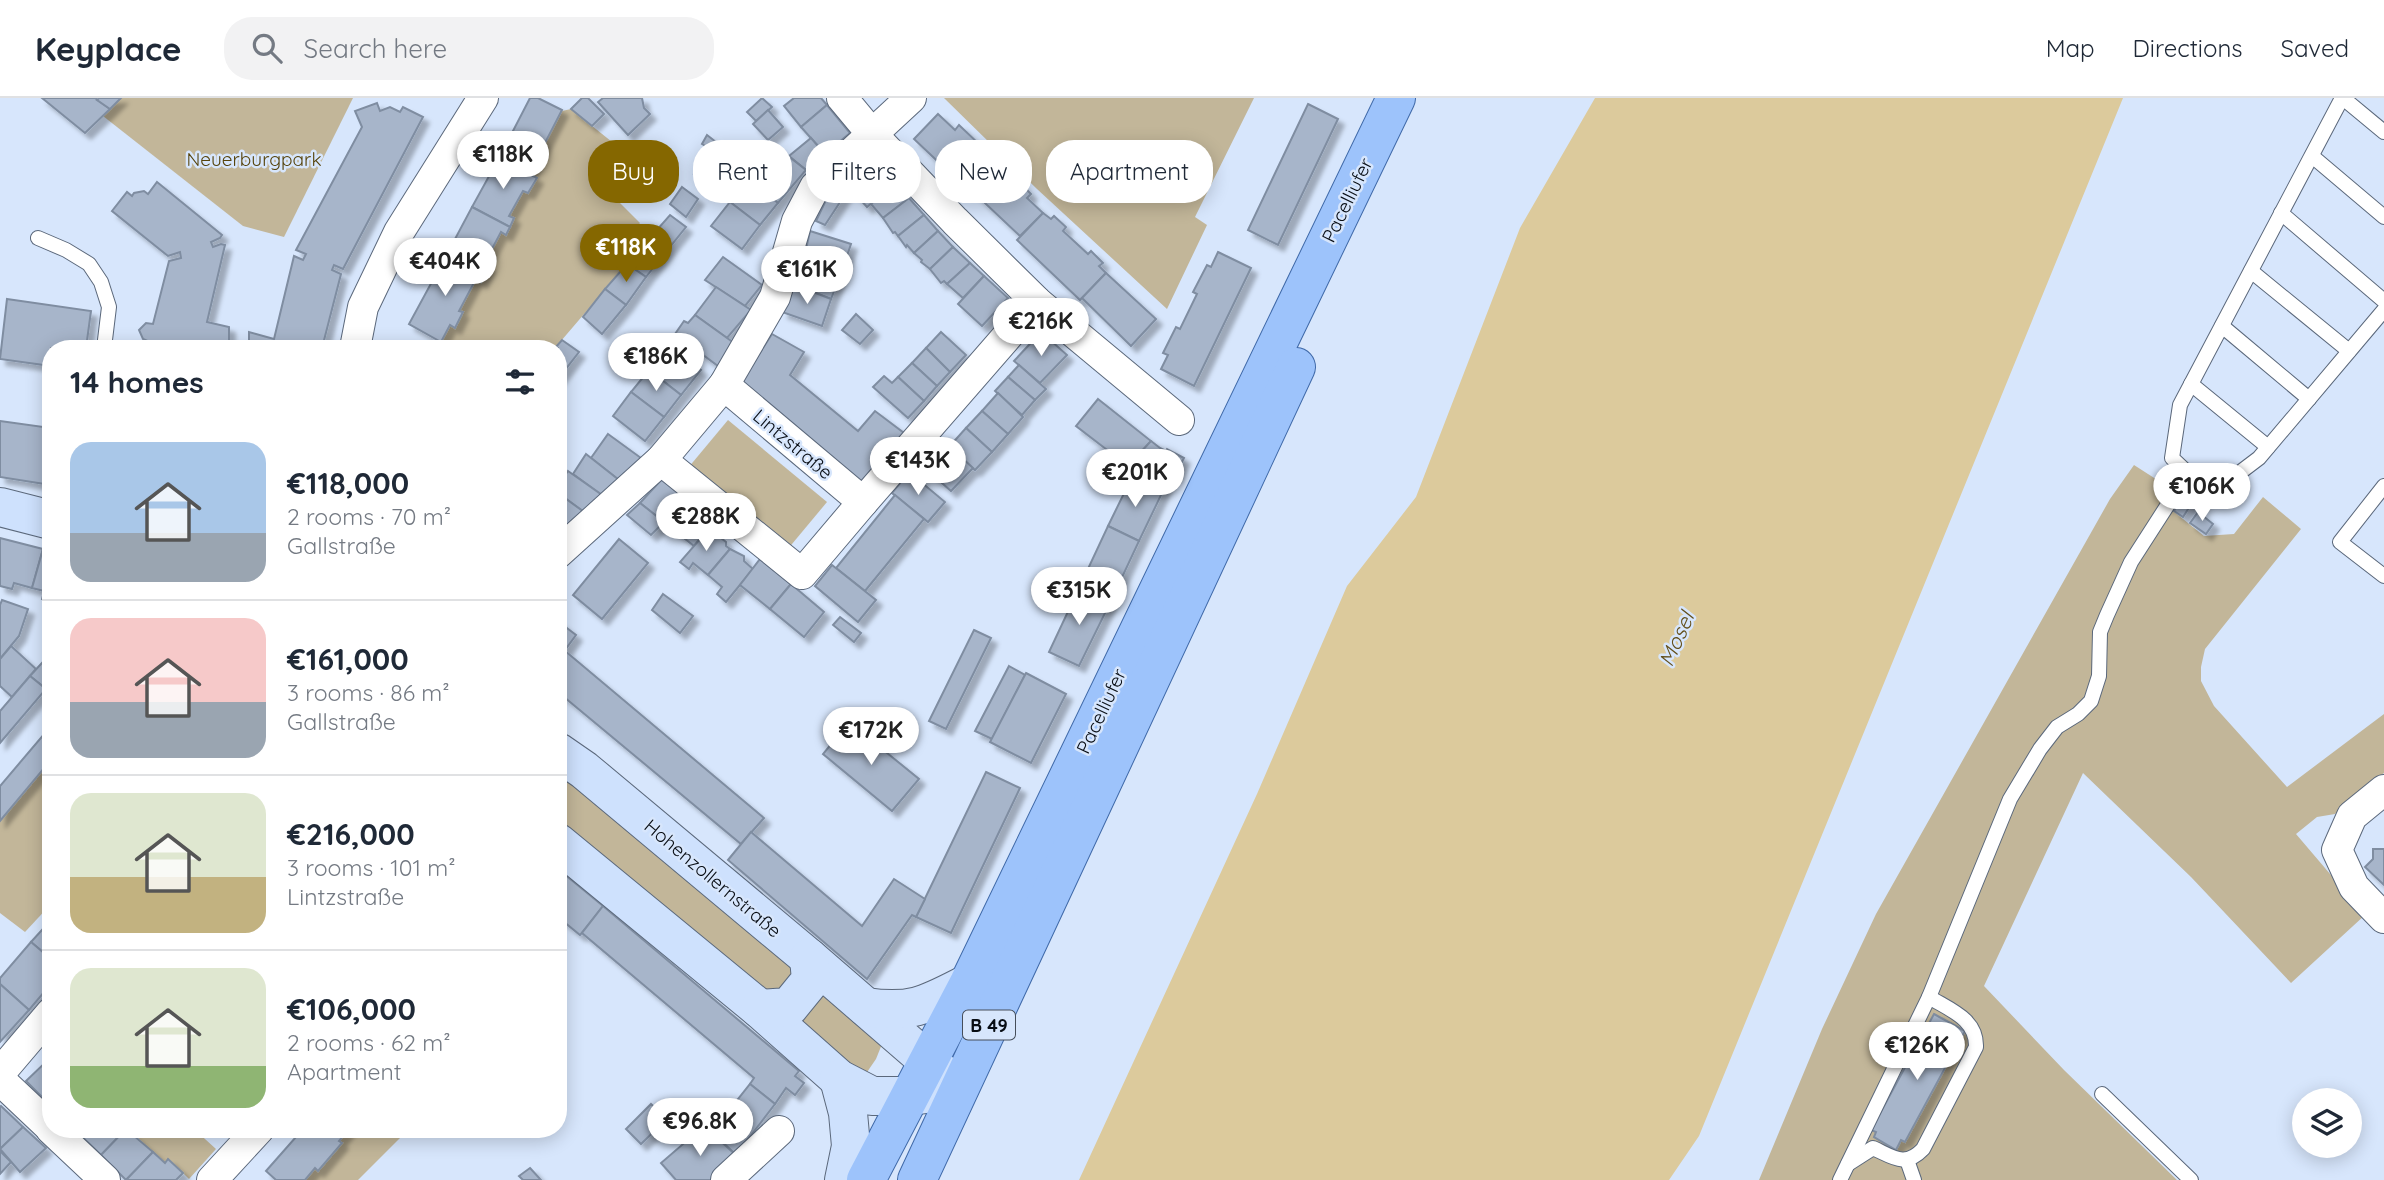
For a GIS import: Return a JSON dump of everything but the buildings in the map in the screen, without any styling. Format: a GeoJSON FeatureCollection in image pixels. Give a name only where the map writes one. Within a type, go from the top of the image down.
{"type":"FeatureCollection","features":[{"type":"Feature","properties":{"kind":"main road","name":"Pacelliufer"},"geometry":{"type":"LineString","coordinates":[[911,1096],[969,983],[1396,98]]}},
{"type":"Feature","properties":{"kind":"main road","name":"Pacelliufer"},"geometry":{"type":"LineString","coordinates":[[961,1090],[1176,620],[1420,98]]}},
{"type":"Feature","properties":{"kind":"main road","name":"B 49"},"geometry":{"type":"LineString","coordinates":[[917,1180],[961,1090]]}},
{"type":"Feature","properties":{"kind":"main road","name":"B 49"},"geometry":{"type":"LineString","coordinates":[[866,1180],[911,1096]]}},
{"type":"Feature","properties":{"kind":"street"},"geometry":{"type":"LineString","coordinates":[[357,340],[363,307],[399,232],[482,98]]}},
{"type":"Feature","properties":{"kind":"street"},"geometry":{"type":"LineString","coordinates":[[842,98],[872,134],[1037,302],[1179,420]]}},
{"type":"Feature","properties":{"kind":"street"},"geometry":{"type":"LineString","coordinates":[[567,545],[662,460],[724,386],[775,297],[797,221],[815,187],[911,98]]}},
{"type":"Feature","properties":{"kind":"street"},"geometry":{"type":"LineString","coordinates":[[662,460],[802,574],[1037,302]]}},
{"type":"Feature","properties":{"kind":"street","name":"Lintzstraße"},"geometry":{"type":"LineString","coordinates":[[724,386],[863,502]]}},
{"type":"Feature","properties":{"kind":"street"},"geometry":{"type":"LineString","coordinates":[[0,507],[42,518]]}},
{"type":"Feature","properties":{"kind":"street","name":"Hohenzollernstraße"},"geometry":{"type":"LineString","coordinates":[[567,758],[809,958],[961,1090]]}},
{"type":"Feature","properties":{"kind":"street"},"geometry":{"type":"LineString","coordinates":[[2384,790],[2352,816],[2337,850],[2354,887],[2384,918]]}},
{"type":"Feature","properties":{"kind":"street"},"geometry":{"type":"LineString","coordinates":[[567,850],[760,1009],[839,1079],[872,1096],[911,1096],[961,1090]]}},
{"type":"Feature","properties":{"kind":"street"},"geometry":{"type":"LineString","coordinates":[[760,1009],[789,1007],[811,980],[809,958]]}},
{"type":"Feature","properties":{"kind":"street"},"geometry":{"type":"LineString","coordinates":[[866,1007],[886,1010],[912,1009],[969,983]]}},
{"type":"Feature","properties":{"kind":"street"},"geometry":{"type":"LineString","coordinates":[[0,1073],[42,1024]]}},
{"type":"Feature","properties":{"kind":"street"},"geometry":{"type":"LineString","coordinates":[[839,1079],[848,1114],[850,1146],[844,1180]]}},
{"type":"Feature","properties":{"kind":"street"},"geometry":{"type":"LineString","coordinates":[[0,1080],[42,1120]]}},
{"type":"Feature","properties":{"kind":"street"},"geometry":{"type":"LineString","coordinates":[[726,1180],[779,1131]]}},
{"type":"Feature","properties":{"kind":"street"},"geometry":{"type":"LineString","coordinates":[[61,1138],[105,1180]]}},
{"type":"Feature","properties":{"kind":"street"},"geometry":{"type":"LineString","coordinates":[[212,1180],[252,1138]]}},
{"type":"Feature","properties":{"kind":"lane"},"geometry":{"type":"LineString","coordinates":[[2384,132],[2342,98],[2180,405],[2172,458],[2191,476],[2226,484],[2259,458],[2384,310]]}},
{"type":"Feature","properties":{"kind":"lane"},"geometry":{"type":"LineString","coordinates":[[2312,156],[2384,216]]}},
{"type":"Feature","properties":{"kind":"lane"},"geometry":{"type":"LineString","coordinates":[[2281,213],[2384,301]]}},
{"type":"Feature","properties":{"kind":"lane"},"geometry":{"type":"LineString","coordinates":[[38,238],[89,264],[101,282],[109,307],[105,340]]}},
{"type":"Feature","properties":{"kind":"lane"},"geometry":{"type":"LineString","coordinates":[[2251,271],[2349,351]]}},
{"type":"Feature","properties":{"kind":"lane"},"geometry":{"type":"LineString","coordinates":[[2222,326],[2309,399]]}},
{"type":"Feature","properties":{"kind":"lane"},"geometry":{"type":"LineString","coordinates":[[2191,384],[2268,447]]}},
{"type":"Feature","properties":{"kind":"lane"},"geometry":{"type":"LineString","coordinates":[[1840,1180],[1929,997],[2010,799],[2039,749],[2057,727],[2078,714],[2091,701],[2099,676],[2100,632],[2107,615],[2131,562],[2176,492],[2191,476]]}},
{"type":"Feature","properties":{"kind":"lane"},"geometry":{"type":"LineString","coordinates":[[2384,486],[2340,542],[2384,576]]}},
{"type":"Feature","properties":{"kind":"lane"},"geometry":{"type":"LineString","coordinates":[[1847,1164],[1873,1148],[1907,1160],[1923,1149],[1976,1047],[1976,1034],[1970,1023],[1929,997]]}},
{"type":"Feature","properties":{"kind":"lane"},"geometry":{"type":"LineString","coordinates":[[2102,1094],[2191,1180]]}},
{"type":"Feature","properties":{"kind":"lane"},"geometry":{"type":"LineString","coordinates":[[1907,1160],[1914,1180]]}},
{"type":"Feature","properties":{"kind":"green space","name":"Neuerburgpark"},"geometry":{"type":"Polygon","coordinates":[[[121,98],[353,98],[284,237],[243,226],[103,116],[121,98]]]}},
{"type":"Feature","properties":{"kind":"green space"},"geometry":{"type":"Polygon","coordinates":[[[944,98],[1254,98],[1213,181],[1213,140],[1046,140],[1046,197],[1032,184],[1032,140],[987,140],[944,98]]]}},
{"type":"Feature","properties":{"kind":"green space"},"geometry":{"type":"Polygon","coordinates":[[[571,109],[610,140],[588,140],[588,203],[620,203],[640,223],[631,234],[644,244],[562,340],[442,340],[450,325],[455,328],[463,313],[459,311],[476,279],[481,282],[489,267],[484,264],[501,232],[506,234],[514,219],[509,216],[523,191],[536,178],[529,174],[562,111],[571,109]]]}},
{"type":"Feature","properties":{"kind":"green space"},"geometry":{"type":"Polygon","coordinates":[[[1052,203],[1202,203],[1195,217],[1207,225],[1167,309],[1052,203]]]}},
{"type":"Feature","properties":{"kind":"green space"},"geometry":{"type":"Polygon","coordinates":[[[728,420],[827,502],[787,550],[688,468],[728,420]]]}},
{"type":"Feature","properties":{"kind":"green space"},"geometry":{"type":"Polygon","coordinates":[[[2134,465],[2176,492],[2172,510],[2204,536],[2234,534],[2263,497],[2301,529],[2205,649],[2201,681],[2214,706],[2287,787],[2384,714],[2384,773],[2349,799],[2335,814],[2317,817],[2296,834],[2365,915],[2291,983],[2191,877],[2083,773],[1984,986],[2064,1070],[2177,1180],[1759,1180],[1822,1029],[1876,914],[2110,499],[2134,465]]]}},
{"type":"Feature","properties":{"kind":"green space"},"geometry":{"type":"Polygon","coordinates":[[[42,771],[42,914],[25,932],[0,913],[0,821],[42,771]]]}},
{"type":"Feature","properties":{"kind":"green space"},"geometry":{"type":"Polygon","coordinates":[[[567,772],[791,956],[793,982],[768,997],[567,833],[567,772]]]}},
{"type":"Feature","properties":{"kind":"green space"},"geometry":{"type":"Polygon","coordinates":[[[822,984],[884,1039],[876,1059],[863,1078],[784,1017],[822,984]]]}},
{"type":"Feature","properties":{"kind":"green space"},"geometry":{"type":"Polygon","coordinates":[[[138,1138],[204,1138],[216,1149],[189,1179],[169,1159],[164,1163],[138,1138]]]}},
{"type":"Feature","properties":{"kind":"green space"},"geometry":{"type":"Polygon","coordinates":[[[342,1138],[400,1138],[358,1180],[305,1180],[315,1168],[318,1170],[341,1143],[339,1141],[342,1138]]]}},
{"type":"Feature","properties":{"kind":"water","name":"Mosel"},"geometry":{"type":"Polygon","coordinates":[[[1595,98],[2123,98],[1699,1136],[1669,1180],[1079,1180],[1257,794],[1347,586],[1416,497],[1520,228],[1595,98]]]}}]}
